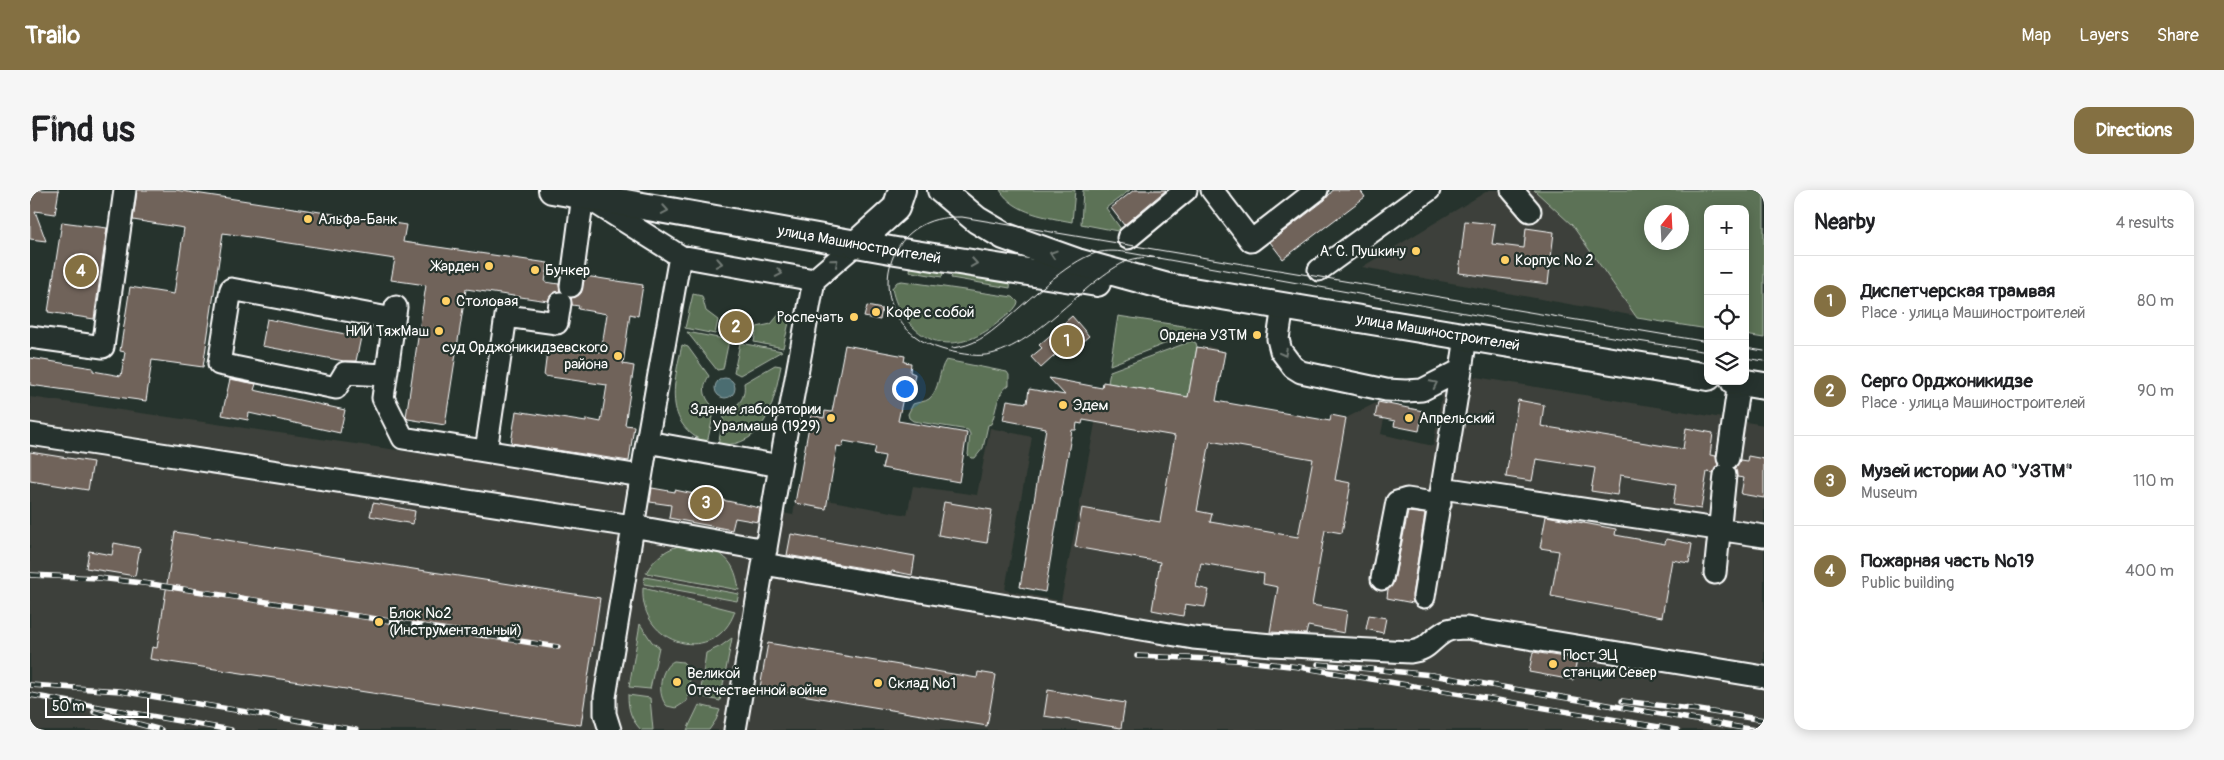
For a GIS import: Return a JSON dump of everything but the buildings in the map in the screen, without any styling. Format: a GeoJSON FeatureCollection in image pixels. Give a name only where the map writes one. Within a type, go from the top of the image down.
{"type":"FeatureCollection","features":[{"type":"Feature","properties":{"kind":"main road","name":"улица Машиностроителей"},"geometry":{"type":"LineString","coordinates":[[552,190],[583,192],[856,244],[1095,283],[1168,287]]}},
{"type":"Feature","properties":{"kind":"main road"},"geometry":{"type":"LineString","coordinates":[[856,244],[899,199],[921,190]]}},
{"type":"Feature","properties":{"kind":"main road","name":"улица Машиностроителей"},"geometry":{"type":"LineString","coordinates":[[941,190],[977,220],[1004,236],[1077,262],[1168,287],[1704,376]]}},
{"type":"Feature","properties":{"kind":"main road"},"geometry":{"type":"LineString","coordinates":[[1749,384],[1764,386]]}},
{"type":"Feature","properties":{"kind":"street"},"geometry":{"type":"LineString","coordinates":[[30,337],[103,347],[125,190]]}},
{"type":"Feature","properties":{"kind":"street"},"geometry":{"type":"LineString","coordinates":[[1128,238],[1186,190]]}},
{"type":"Feature","properties":{"kind":"street"},"geometry":{"type":"LineString","coordinates":[[1212,190],[1251,240],[1317,190]]}},
{"type":"Feature","properties":{"kind":"street"},"geometry":{"type":"LineString","coordinates":[[1319,270],[1429,190]]}},
{"type":"Feature","properties":{"kind":"street"},"geometry":{"type":"LineString","coordinates":[[1512,190],[1530,211]]}},
{"type":"Feature","properties":{"kind":"street"},"geometry":{"type":"LineString","coordinates":[[486,451],[506,316],[557,323],[565,294],[583,192],[680,256],[814,280]]}},
{"type":"Feature","properties":{"kind":"street"},"geometry":{"type":"LineString","coordinates":[[736,730],[780,466],[814,280],[856,244]]}},
{"type":"Feature","properties":{"kind":"street"},"geometry":{"type":"LineString","coordinates":[[610,730],[605,714],[605,696],[632,526],[680,256]]}},
{"type":"Feature","properties":{"kind":"street"},"geometry":{"type":"LineString","coordinates":[[386,375],[345,373],[336,388],[219,364],[231,289],[395,313],[383,398],[403,438],[641,476]]}},
{"type":"Feature","properties":{"kind":"street"},"geometry":{"type":"LineString","coordinates":[[1283,306],[1278,342],[1286,359],[1301,372],[1377,388],[1406,391],[1422,390],[1461,370]]}},
{"type":"Feature","properties":{"kind":"street"},"geometry":{"type":"LineString","coordinates":[[1424,597],[1466,337]]}},
{"type":"Feature","properties":{"kind":"street"},"geometry":{"type":"LineString","coordinates":[[1714,573],[1736,385]]}},
{"type":"Feature","properties":{"kind":"street"},"geometry":{"type":"LineString","coordinates":[[30,434],[632,526],[765,557],[1155,632],[1231,643],[1410,652],[1419,651],[1430,646],[1444,632],[1454,628],[1467,628],[1764,677]]}},
{"type":"Feature","properties":{"kind":"street"},"geometry":{"type":"LineString","coordinates":[[647,442],[780,466]]}},
{"type":"Feature","properties":{"kind":"street"},"geometry":{"type":"LineString","coordinates":[[1382,579],[1397,502],[1407,499],[1441,496],[1764,536]]}},
{"type":"Feature","properties":{"kind":"shaded area"},"geometry":{"type":"Polygon","coordinates":[[[1489,190],[1552,190],[1636,316],[1362,267],[1489,190]]]}},
{"type":"Feature","properties":{"kind":"shaded area"},"geometry":{"type":"Polygon","coordinates":[[[1208,346],[1225,352],[1216,401],[1330,421],[1331,415],[1346,418],[1378,402],[1375,417],[1384,419],[1381,434],[1433,446],[1442,394],[1470,376],[1764,425],[1764,730],[30,730],[30,397],[639,485],[674,492],[675,490],[702,494],[737,502],[737,504],[793,515],[795,503],[826,509],[827,500],[907,515],[913,486],[977,495],[990,428],[1032,437],[1005,590],[1061,601],[1103,382],[1188,397],[1197,347],[1207,348],[1208,346]]]}},
{"type":"Feature","properties":{"kind":"green space"},"geometry":{"type":"Polygon","coordinates":[[[1000,190],[1075,190],[1072,222],[1042,216],[1023,209],[1006,198],[1000,190]]]}},
{"type":"Feature","properties":{"kind":"green space"},"geometry":{"type":"Polygon","coordinates":[[[1083,190],[1130,190],[1106,208],[1123,232],[1081,224],[1083,190]]]}},
{"type":"Feature","properties":{"kind":"green space"},"geometry":{"type":"Polygon","coordinates":[[[1534,190],[1764,190],[1764,338],[1749,336],[1749,205],[1704,205],[1704,328],[1637,318],[1572,225],[1534,190]]]}},
{"type":"Feature","properties":{"kind":"green space"},"geometry":{"type":"Polygon","coordinates":[[[911,265],[944,268],[942,277],[912,272],[910,271],[911,265]]]}},
{"type":"Feature","properties":{"kind":"green space"},"geometry":{"type":"Polygon","coordinates":[[[954,270],[1011,278],[1010,288],[951,278],[954,270]]]}},
{"type":"Feature","properties":{"kind":"green space"},"geometry":{"type":"Polygon","coordinates":[[[902,281],[1013,297],[1018,302],[1009,314],[977,336],[952,343],[940,342],[928,338],[917,330],[901,312],[895,301],[892,288],[897,282],[902,281]]]}},
{"type":"Feature","properties":{"kind":"green space"},"geometry":{"type":"Polygon","coordinates":[[[693,294],[702,296],[706,311],[718,320],[715,334],[685,328],[693,294]]]}},
{"type":"Feature","properties":{"kind":"green space"},"geometry":{"type":"Polygon","coordinates":[[[781,312],[791,314],[783,348],[754,342],[757,327],[771,324],[781,312]]]}},
{"type":"Feature","properties":{"kind":"green space"},"geometry":{"type":"Polygon","coordinates":[[[1118,316],[1203,329],[1110,365],[1118,316]]]}},
{"type":"Feature","properties":{"kind":"green space"},"geometry":{"type":"Polygon","coordinates":[[[687,332],[729,340],[723,369],[717,370],[687,332]]]}},
{"type":"Feature","properties":{"kind":"green space"},"geometry":{"type":"Polygon","coordinates":[[[1192,341],[1196,343],[1197,347],[1188,397],[1108,383],[1110,371],[1192,341]]]}},
{"type":"Feature","properties":{"kind":"green space"},"geometry":{"type":"Polygon","coordinates":[[[740,343],[782,351],[740,375],[734,372],[740,343]]]}},
{"type":"Feature","properties":{"kind":"green space"},"geometry":{"type":"Polygon","coordinates":[[[682,345],[688,347],[709,376],[704,389],[708,401],[715,408],[707,443],[693,435],[683,425],[677,413],[675,401],[676,373],[682,345]]]}},
{"type":"Feature","properties":{"kind":"green space"},"geometry":{"type":"Polygon","coordinates":[[[946,360],[1007,372],[1009,375],[1009,385],[999,397],[993,419],[991,424],[988,425],[983,448],[975,458],[971,458],[968,455],[970,434],[968,430],[913,421],[909,418],[908,414],[913,404],[927,400],[933,395],[946,360]]]}},
{"type":"Feature","properties":{"kind":"green space"},"geometry":{"type":"Polygon","coordinates":[[[775,365],[781,366],[775,394],[765,420],[757,431],[747,439],[734,444],[718,445],[725,410],[734,407],[743,397],[744,383],[775,365]]]}},
{"type":"Feature","properties":{"kind":"green space"},"geometry":{"type":"Polygon","coordinates":[[[685,544],[715,551],[722,555],[733,568],[739,590],[646,573],[653,562],[662,554],[685,544]]]}},
{"type":"Feature","properties":{"kind":"green space"},"geometry":{"type":"Polygon","coordinates":[[[645,577],[739,594],[737,601],[644,584],[645,577]]]}},
{"type":"Feature","properties":{"kind":"green space"},"geometry":{"type":"Polygon","coordinates":[[[643,588],[735,611],[725,628],[712,639],[696,644],[680,642],[665,636],[653,624],[645,608],[643,588]]]}},
{"type":"Feature","properties":{"kind":"green space"},"geometry":{"type":"Polygon","coordinates":[[[640,624],[652,642],[659,647],[650,689],[629,687],[640,624]]]}},
{"type":"Feature","properties":{"kind":"green space"},"geometry":{"type":"Polygon","coordinates":[[[732,638],[720,701],[700,696],[706,653],[732,638]]]}},
{"type":"Feature","properties":{"kind":"green space"},"geometry":{"type":"Polygon","coordinates":[[[674,661],[683,662],[691,672],[687,701],[676,708],[667,706],[661,695],[661,682],[665,669],[674,661]]]}},
{"type":"Feature","properties":{"kind":"green space"},"geometry":{"type":"Polygon","coordinates":[[[628,695],[650,698],[653,730],[641,730],[632,718],[628,695]]]}},
{"type":"Feature","properties":{"kind":"green space"},"geometry":{"type":"Polygon","coordinates":[[[699,705],[720,710],[716,720],[709,730],[687,730],[699,705]]]}},
{"type":"Feature","properties":{"kind":"water"},"geometry":{"type":"Polygon","coordinates":[[[725,378],[732,381],[735,388],[732,395],[725,398],[718,395],[715,388],[718,381],[725,378]]]}},
{"type":"Feature","properties":{"kind":"tram line"},"geometry":{"type":"LineString","coordinates":[[1159,258],[1133,259],[1125,262],[1089,286],[1031,334],[1012,346],[992,354],[972,355],[957,353],[935,347],[921,340],[903,324],[894,310],[889,295],[888,279],[891,263],[897,248],[908,235],[922,225],[932,221],[962,217],[1704,341]]}},
{"type":"Feature","properties":{"kind":"tram line"},"geometry":{"type":"LineString","coordinates":[[952,348],[973,343],[985,336],[1047,283],[1072,265],[1096,253],[1113,251],[1504,320],[1704,351]]}},
{"type":"Feature","properties":{"kind":"tram line"},"geometry":{"type":"LineString","coordinates":[[1749,349],[1764,351]]}},
{"type":"Feature","properties":{"kind":"tram line"},"geometry":{"type":"LineString","coordinates":[[1749,359],[1764,361]]}},
{"type":"Feature","properties":{"kind":"railway"},"geometry":{"type":"LineString","coordinates":[[30,575],[99,578],[151,584],[558,647]]}},
{"type":"Feature","properties":{"kind":"railway"},"geometry":{"type":"LineString","coordinates":[[1137,656],[1236,660],[1299,667],[1677,730]]}},
{"type":"Feature","properties":{"kind":"railway"},"geometry":{"type":"LineString","coordinates":[[1318,664],[1432,675],[1755,730]]}},
{"type":"Feature","properties":{"kind":"railway"},"geometry":{"type":"LineString","coordinates":[[30,685],[120,691],[356,730]]}},
{"type":"Feature","properties":{"kind":"railway"},"geometry":{"type":"LineString","coordinates":[[30,695],[231,730]]}},
{"type":"Feature","properties":{"kind":"railway"},"geometry":{"type":"LineString","coordinates":[[1622,701],[1764,720]]}},
{"type":"Feature","properties":{"kind":"railway"},"geometry":{"type":"LineString","coordinates":[[94,712],[161,730]]}},
{"type":"Feature","properties":{"kind":"place","name":"Альфа-Банк"},"geometry":{"type":"Point","coordinates":[308,219]}},
{"type":"Feature","properties":{"kind":"place","name":"А. С. Пушкину"},"geometry":{"type":"Point","coordinates":[1416,251]}},
{"type":"Feature","properties":{"kind":"place","name":"Корпус № 2"},"geometry":{"type":"Point","coordinates":[1505,260]}},
{"type":"Feature","properties":{"kind":"place","name":"Жарден"},"geometry":{"type":"Point","coordinates":[489,266]}},
{"type":"Feature","properties":{"kind":"place","name":"Бункер"},"geometry":{"type":"Point","coordinates":[535,270]}},
{"type":"Feature","properties":{"kind":"place","name":"Пожарная часть №19"},"geometry":{"type":"Point","coordinates":[81,271]}},
{"type":"Feature","properties":{"kind":"place","name":"Столовая"},"geometry":{"type":"Point","coordinates":[446,301]}},
{"type":"Feature","properties":{"kind":"place","name":"Кофе с собой"},"geometry":{"type":"Point","coordinates":[876,312]}},
{"type":"Feature","properties":{"kind":"place","name":"Роспечать"},"geometry":{"type":"Point","coordinates":[854,317]}},
{"type":"Feature","properties":{"kind":"place","name":"Серго Орджоникидзе"},"geometry":{"type":"Point","coordinates":[736,327]}},
{"type":"Feature","properties":{"kind":"place","name":"НИИ ТяжМаш"},"geometry":{"type":"Point","coordinates":[439,331]}},
{"type":"Feature","properties":{"kind":"place","name":"Ордена УЗТМ"},"geometry":{"type":"Point","coordinates":[1257,335]}},
{"type":"Feature","properties":{"kind":"place","name":"Диспетчерская трамвая"},"geometry":{"type":"Point","coordinates":[1067,341]}},
{"type":"Feature","properties":{"kind":"place","name":"суд Орджоникидзевского района"},"geometry":{"type":"Point","coordinates":[618,356]}},
{"type":"Feature","properties":{"kind":"place","name":"Эдем"},"geometry":{"type":"Point","coordinates":[1063,405]}},
{"type":"Feature","properties":{"kind":"place","name":"Здание лаборатории Уралмаша (1929)"},"geometry":{"type":"Point","coordinates":[831,418]}},
{"type":"Feature","properties":{"kind":"place","name":"Апрельский"},"geometry":{"type":"Point","coordinates":[1409,418]}},
{"type":"Feature","properties":{"kind":"place","name":"Музей истории АО \"УЗТМ\""},"geometry":{"type":"Point","coordinates":[706,503]}},
{"type":"Feature","properties":{"kind":"place","name":"Блок №2 (Инструментальный)"},"geometry":{"type":"Point","coordinates":[379,622]}},
{"type":"Feature","properties":{"kind":"place","name":"Пост ЭЦ станции Север"},"geometry":{"type":"Point","coordinates":[1553,664]}},
{"type":"Feature","properties":{"kind":"place","name":"Великой Отечественной войне"},"geometry":{"type":"Point","coordinates":[677,682]}},
{"type":"Feature","properties":{"kind":"place","name":"Склад №1"},"geometry":{"type":"Point","coordinates":[878,683]}}]}
